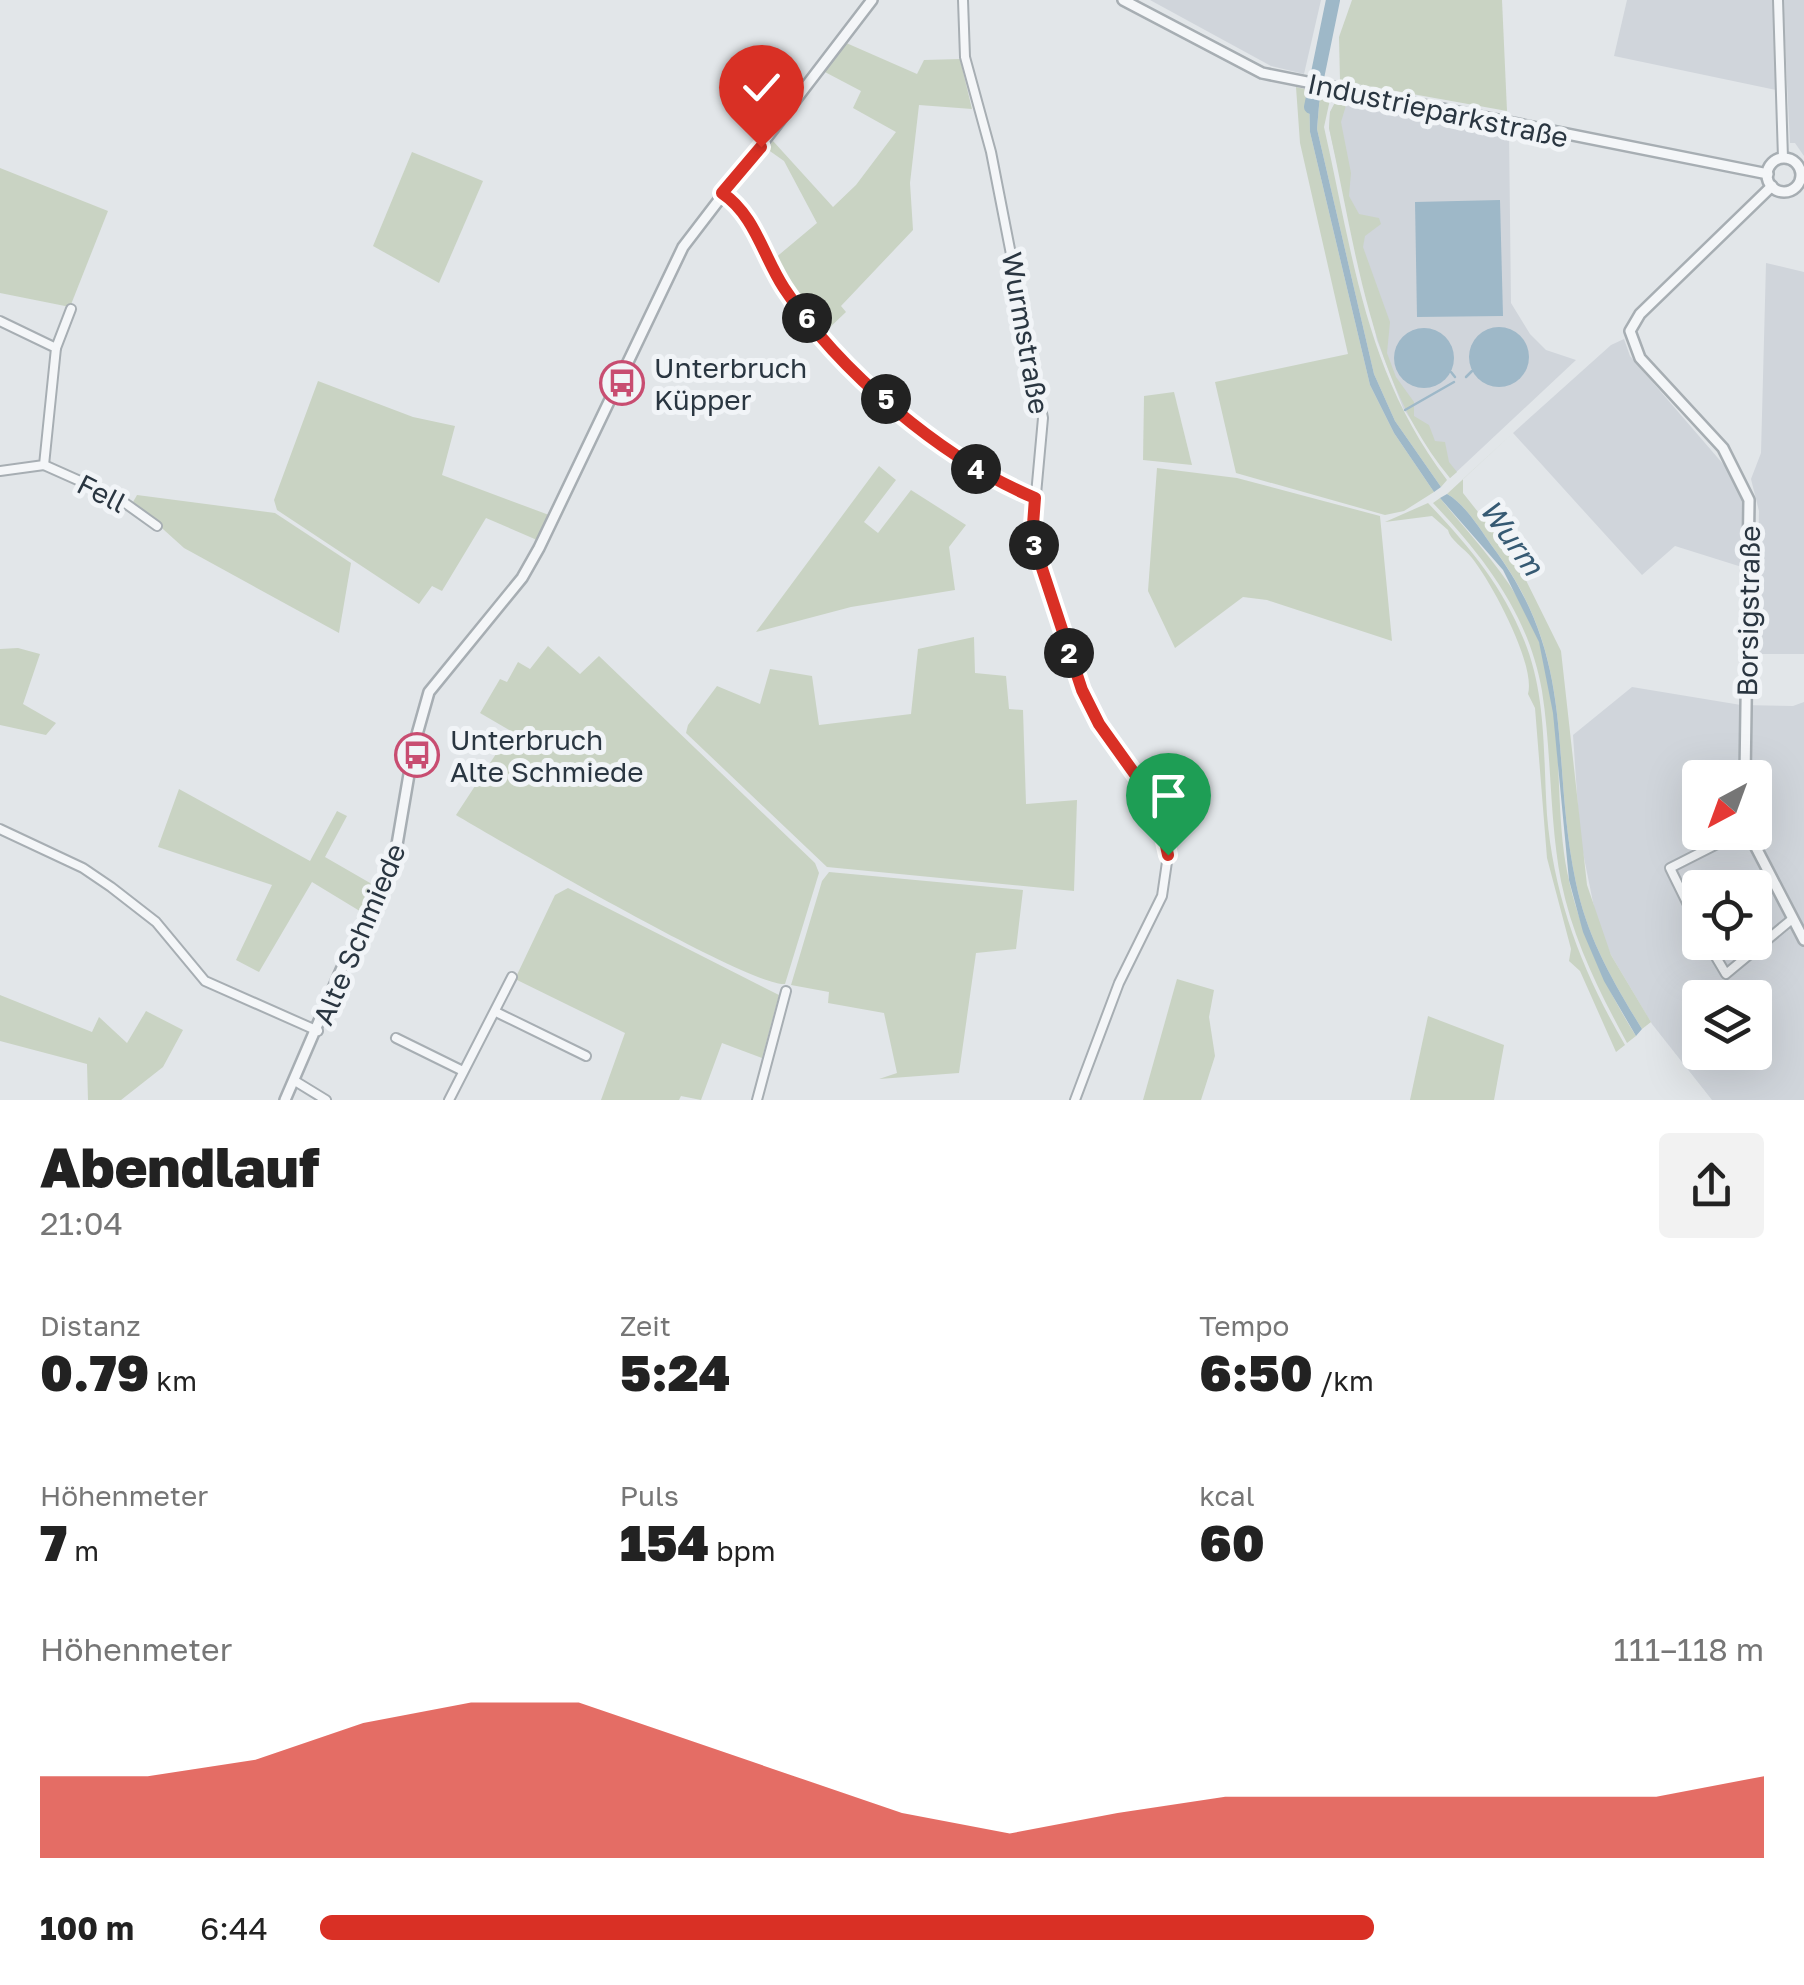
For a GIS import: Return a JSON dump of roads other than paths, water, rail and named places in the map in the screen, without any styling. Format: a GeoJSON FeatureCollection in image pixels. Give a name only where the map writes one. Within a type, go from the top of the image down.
{"type":"FeatureCollection","features":[{"type":"Feature","properties":{"kind":"street","name":"Alte Schmiede"},"geometry":{"type":"LineString","coordinates":[[285,1100],[318,1031],[341,970],[393,868],[414,745],[429,692],[522,578],[682,247],[872,0]]}},
{"type":"Feature","properties":{"kind":"street","name":"Wurmstraße"},"geometry":{"type":"LineString","coordinates":[[963,0],[965,56],[991,152],[1043,418],[1032,538],[1082,690],[1099,724],[1157,805],[1168,855],[1162,896],[1119,983],[1075,1100]]}},
{"type":"Feature","properties":{"kind":"street","name":"Industrieparkstraße"},"geometry":{"type":"LineString","coordinates":[[1123,0],[1246,67],[1309,84],[1768,174]]}},
{"type":"Feature","properties":{"kind":"street"},"geometry":{"type":"LineString","coordinates":[[1778,0],[1782,158]]}},
{"type":"Feature","properties":{"kind":"street"},"geometry":{"type":"LineString","coordinates":[[1782,158],[1798,164],[1802,182],[1788,191],[1772,186],[1768,174],[1770,165],[1782,158]]}},
{"type":"Feature","properties":{"kind":"street","name":"Borsigstraße"},"geometry":{"type":"LineString","coordinates":[[1745,760],[1749,500],[1722,448],[1640,358],[1629,335],[1640,314],[1772,186]]}},
{"type":"Feature","properties":{"kind":"street"},"geometry":{"type":"LineString","coordinates":[[722,193],[742,210],[784,288],[864,379],[976,469],[1035,498]]}},
{"type":"Feature","properties":{"kind":"street","name":"Fell"},"geometry":{"type":"LineString","coordinates":[[44,465],[56,348],[71,309]]}},
{"type":"Feature","properties":{"kind":"street"},"geometry":{"type":"LineString","coordinates":[[0,321],[56,348]]}},
{"type":"Feature","properties":{"kind":"street","name":"Fell"},"geometry":{"type":"LineString","coordinates":[[0,472],[44,465],[118,498],[157,526]]}},
{"type":"Feature","properties":{"kind":"street"},"geometry":{"type":"LineString","coordinates":[[0,829],[83,868],[111,887],[156,922],[206,981],[318,1031]]}},
{"type":"Feature","properties":{"kind":"street"},"geometry":{"type":"LineString","coordinates":[[1682,892],[1670,868],[1708,850]]}},
{"type":"Feature","properties":{"kind":"street"},"geometry":{"type":"LineString","coordinates":[[1754,850],[1804,940]]}},
{"type":"Feature","properties":{"kind":"street"},"geometry":{"type":"LineString","coordinates":[[1772,936],[1791,920]]}},
{"type":"Feature","properties":{"kind":"street"},"geometry":{"type":"LineString","coordinates":[[1718,960],[1726,974],[1743,960]]}},
{"type":"Feature","properties":{"kind":"street"},"geometry":{"type":"LineString","coordinates":[[449,1100],[512,977]]}},
{"type":"Feature","properties":{"kind":"street"},"geometry":{"type":"LineString","coordinates":[[757,1100],[786,991]]}},
{"type":"Feature","properties":{"kind":"street"},"geometry":{"type":"LineString","coordinates":[[496,1012],[586,1056]]}},
{"type":"Feature","properties":{"kind":"street"},"geometry":{"type":"LineString","coordinates":[[396,1038],[463,1071]]}},
{"type":"Feature","properties":{"kind":"street"},"geometry":{"type":"LineString","coordinates":[[296,1080],[326,1100]]}},
{"type":"Feature","properties":{"kind":"water"},"geometry":{"type":"Polygon","coordinates":[[[1309,90],[1320,93],[1317,129],[1374,374],[1395,421],[1441,487],[1434,492],[1394,433],[1370,385],[1310,132],[1309,90]]]}},
{"type":"Feature","properties":{"kind":"water"},"geometry":{"type":"Polygon","coordinates":[[[1500,200],[1503,316],[1417,317],[1415,202],[1500,200]]]}},
{"type":"Feature","properties":{"kind":"water"},"geometry":{"type":"Polygon","coordinates":[[[1499,327],[1520,336],[1529,357],[1520,378],[1499,387],[1478,378],[1469,357],[1478,336],[1499,327]]]}},
{"type":"Feature","properties":{"kind":"water"},"geometry":{"type":"Polygon","coordinates":[[[1424,328],[1445,337],[1454,358],[1445,379],[1424,388],[1403,379],[1394,358],[1403,337],[1424,328]]]}},
{"type":"Feature","properties":{"kind":"water"},"geometry":{"type":"Polygon","coordinates":[[[1447,494],[1466,510],[1492,546],[1519,588],[1538,629],[1550,669],[1576,883],[1594,941],[1642,1029],[1636,1036],[1604,981],[1583,932],[1569,880],[1553,713],[1539,642],[1503,570],[1440,498],[1447,494]]]}},
{"type":"Feature","properties":{"kind":"waterway","name":"Wurm"},"geometry":{"type":"LineString","coordinates":[[1311,107],[1333,0]]}},
{"type":"Feature","properties":{"kind":"waterway"},"geometry":{"type":"LineString","coordinates":[[1466,377],[1472,371]]}},
{"type":"Feature","properties":{"kind":"waterway"},"geometry":{"type":"LineString","coordinates":[[1451,372],[1455,377]]}},
{"type":"Feature","properties":{"kind":"waterway"},"geometry":{"type":"LineString","coordinates":[[1405,410],[1454,382]]}},
{"type":"Feature","properties":{"kind":"place","name":"Unterbruch Küpper"},"geometry":{"type":"Point","coordinates":[622,383]}},
{"type":"Feature","properties":{"kind":"place","name":"Unterbruch Alte Schmiede"},"geometry":{"type":"Point","coordinates":[417,755]}}]}
